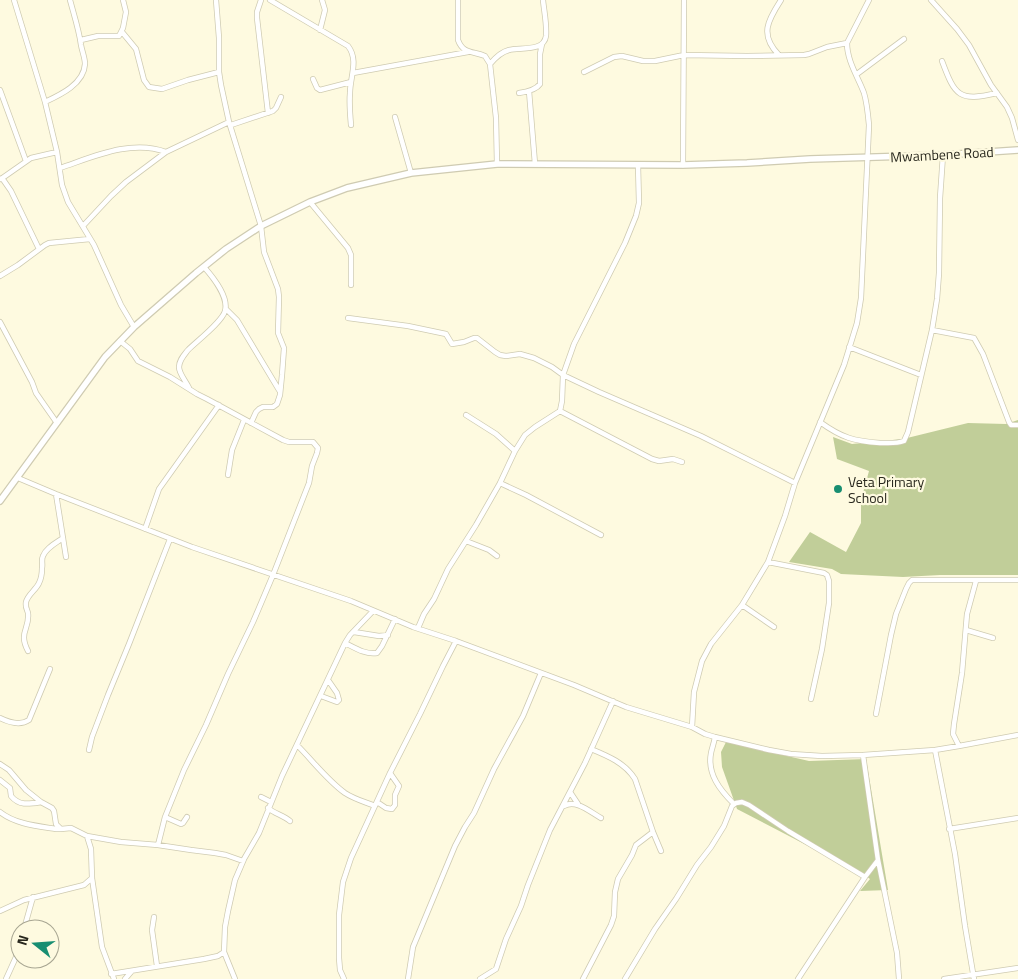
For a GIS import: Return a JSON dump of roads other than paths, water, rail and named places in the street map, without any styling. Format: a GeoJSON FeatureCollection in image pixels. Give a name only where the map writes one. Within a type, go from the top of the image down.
{"type":"FeatureCollection","features":[{"type":"Feature","properties":{"kind":"street"},"geometry":{"type":"LineString","coordinates":[[14,0],[44,102],[57,152],[62,185],[68,202],[90,239],[120,305],[134,327]]}},
{"type":"Feature","properties":{"kind":"street"},"geometry":{"type":"LineString","coordinates":[[44,102],[61,95],[69,89],[83,72],[85,64],[70,0]]}},
{"type":"Feature","properties":{"kind":"street"},"geometry":{"type":"LineString","coordinates":[[80,40],[98,36],[117,37],[121,35],[126,12],[122,0]]}},
{"type":"Feature","properties":{"kind":"street"},"geometry":{"type":"LineString","coordinates":[[216,0],[220,72],[230,124],[261,226],[264,252],[278,289],[278,328],[284,348],[280,392],[276,406],[259,408],[251,424]]}},
{"type":"Feature","properties":{"kind":"street"},"geometry":{"type":"LineString","coordinates":[[262,0],[258,6],[257,18],[268,113]]}},
{"type":"Feature","properties":{"kind":"street"},"geometry":{"type":"LineString","coordinates":[[270,0],[348,46],[352,51],[351,125]]}},
{"type":"Feature","properties":{"kind":"street"},"geometry":{"type":"LineString","coordinates":[[320,30],[325,10],[322,0]]}},
{"type":"Feature","properties":{"kind":"street"},"geometry":{"type":"LineString","coordinates":[[458,0],[458,40],[462,48],[468,52],[485,56],[490,64],[496,118],[497,164]]}},
{"type":"Feature","properties":{"kind":"street"},"geometry":{"type":"LineString","coordinates":[[519,94],[529,91],[540,84],[540,54],[542,44],[546,38],[543,0]]}},
{"type":"Feature","properties":{"kind":"street"},"geometry":{"type":"LineString","coordinates":[[683,165],[684,0]]}},
{"type":"Feature","properties":{"kind":"street"},"geometry":{"type":"LineString","coordinates":[[779,55],[772,48],[767,33],[770,19],[782,0]]}},
{"type":"Feature","properties":{"kind":"street"},"geometry":{"type":"LineString","coordinates":[[692,727],[694,692],[702,661],[714,638],[742,605],[768,562],[795,483],[844,365],[857,323],[861,298],[869,124],[866,101],[849,55],[848,43],[869,0]]}},
{"type":"Feature","properties":{"kind":"street"},"geometry":{"type":"LineString","coordinates":[[932,0],[969,45],[991,85],[1007,107],[1018,140]]}},
{"type":"Feature","properties":{"kind":"street"},"geometry":{"type":"LineString","coordinates":[[122,32],[136,49],[144,80],[149,87],[162,89],[220,72]]}},
{"type":"Feature","properties":{"kind":"street"},"geometry":{"type":"LineString","coordinates":[[857,74],[904,39]]}},
{"type":"Feature","properties":{"kind":"street"},"geometry":{"type":"LineString","coordinates":[[584,72],[614,56],[642,61],[655,61],[684,55],[747,56],[809,54],[827,47],[848,43]]}},
{"type":"Feature","properties":{"kind":"street"},"geometry":{"type":"LineString","coordinates":[[490,64],[502,52],[542,44]]}},
{"type":"Feature","properties":{"kind":"street"},"geometry":{"type":"LineString","coordinates":[[353,73],[468,52]]}},
{"type":"Feature","properties":{"kind":"street"},"geometry":{"type":"LineString","coordinates":[[942,61],[952,86],[958,92],[974,98],[996,93]]}},
{"type":"Feature","properties":{"kind":"street"},"geometry":{"type":"LineString","coordinates":[[313,79],[320,90],[351,82]]}},
{"type":"Feature","properties":{"kind":"street"},"geometry":{"type":"LineString","coordinates":[[0,90],[26,161]]}},
{"type":"Feature","properties":{"kind":"street"},"geometry":{"type":"LineString","coordinates":[[529,91],[535,164]]}},
{"type":"Feature","properties":{"kind":"street"},"geometry":{"type":"LineString","coordinates":[[83,226],[126,182],[166,152],[230,124],[275,110],[281,97]]}},
{"type":"Feature","properties":{"kind":"street"},"geometry":{"type":"LineString","coordinates":[[395,118],[411,173]]}},
{"type":"Feature","properties":{"kind":"street"},"geometry":{"type":"LineString","coordinates":[[60,168],[117,150],[146,147],[166,152]]}},
{"type":"Feature","properties":{"kind":"street","name":"Mwambene Road"},"geometry":{"type":"LineString","coordinates":[[0,502],[106,357],[134,327],[226,249],[261,226],[310,202],[347,188],[411,173],[497,164],[683,165],[942,155],[1018,150]]}},
{"type":"Feature","properties":{"kind":"street"},"geometry":{"type":"LineString","coordinates":[[39,249],[11,191],[1,179],[26,161],[37,156],[57,152]]}},
{"type":"Feature","properties":{"kind":"street"},"geometry":{"type":"LineString","coordinates":[[820,422],[837,433],[854,440],[897,444],[904,441],[908,432],[932,330],[937,299],[942,155]]}},
{"type":"Feature","properties":{"kind":"street"},"geometry":{"type":"LineString","coordinates":[[418,628],[448,569],[500,482],[525,435],[560,411],[563,375],[574,344],[625,243],[636,216],[639,203],[638,165]]}},
{"type":"Feature","properties":{"kind":"street"},"geometry":{"type":"LineString","coordinates":[[310,202],[348,248],[351,255],[351,285]]}},
{"type":"Feature","properties":{"kind":"street"},"geometry":{"type":"LineString","coordinates":[[0,276],[49,243],[90,239]]}},
{"type":"Feature","properties":{"kind":"street"},"geometry":{"type":"LineString","coordinates":[[189,389],[179,369],[181,359],[208,332],[224,314],[226,309],[218,285],[204,267]]}},
{"type":"Feature","properties":{"kind":"street"},"geometry":{"type":"LineString","coordinates":[[226,309],[233,314],[280,392]]}},
{"type":"Feature","properties":{"kind":"street"},"geometry":{"type":"LineString","coordinates":[[348,318],[408,326],[446,334],[452,344],[477,338],[500,355],[525,355],[543,362],[563,375],[599,392],[701,436],[795,483]]}},
{"type":"Feature","properties":{"kind":"street"},"geometry":{"type":"LineString","coordinates":[[1,326],[32,382],[36,393],[57,422]]}},
{"type":"Feature","properties":{"kind":"street"},"geometry":{"type":"LineString","coordinates":[[932,330],[974,338],[983,354],[1009,422],[1011,425],[1018,425]]}},
{"type":"Feature","properties":{"kind":"street"},"geometry":{"type":"LineString","coordinates":[[120,341],[130,349],[138,361],[170,377],[251,424],[283,440],[289,442],[313,442],[318,448],[312,466],[310,484],[253,622],[184,770],[165,817],[158,845]]}},
{"type":"Feature","properties":{"kind":"street"},"geometry":{"type":"LineString","coordinates":[[849,347],[921,375]]}},
{"type":"Feature","properties":{"kind":"street"},"geometry":{"type":"LineString","coordinates":[[145,530],[159,489],[219,405]]}},
{"type":"Feature","properties":{"kind":"street"},"geometry":{"type":"LineString","coordinates":[[560,411],[652,459],[659,461],[673,459],[682,462]]}},
{"type":"Feature","properties":{"kind":"street"},"geometry":{"type":"LineString","coordinates":[[466,415],[496,434],[515,451]]}},
{"type":"Feature","properties":{"kind":"street"},"geometry":{"type":"LineString","coordinates":[[228,475],[232,450],[244,420]]}},
{"type":"Feature","properties":{"kind":"street"},"geometry":{"type":"LineString","coordinates":[[18,478],[145,530],[351,601],[395,620],[574,685],[638,711],[692,727],[715,737],[791,754],[822,756],[935,750],[1018,735]]}},
{"type":"Feature","properties":{"kind":"street"},"geometry":{"type":"LineString","coordinates":[[500,482],[601,535]]}},
{"type":"Feature","properties":{"kind":"street"},"geometry":{"type":"LineString","coordinates":[[56,494],[66,557]]}},
{"type":"Feature","properties":{"kind":"street"},"geometry":{"type":"LineString","coordinates":[[28,651],[25,646],[24,636],[28,620],[28,612],[25,605],[28,597],[39,585],[42,557],[46,551],[63,538]]}},
{"type":"Feature","properties":{"kind":"street"},"geometry":{"type":"LineString","coordinates":[[89,750],[108,695],[170,539]]}},
{"type":"Feature","properties":{"kind":"street"},"geometry":{"type":"LineString","coordinates":[[466,541],[489,550],[497,556]]}},
{"type":"Feature","properties":{"kind":"street"},"geometry":{"type":"LineString","coordinates":[[768,562],[824,573],[829,581],[827,624],[811,699]]}},
{"type":"Feature","properties":{"kind":"street"},"geometry":{"type":"LineString","coordinates":[[876,714],[893,624],[902,598],[912,580],[1018,580]]}},
{"type":"Feature","properties":{"kind":"street"},"geometry":{"type":"LineString","coordinates":[[959,746],[954,738],[953,729],[962,673],[967,614],[976,580]]}},
{"type":"Feature","properties":{"kind":"street"},"geometry":{"type":"LineString","coordinates":[[742,605],[774,627]]}},
{"type":"Feature","properties":{"kind":"street"},"geometry":{"type":"LineString","coordinates":[[235,979],[224,952],[226,927],[235,880],[345,643],[373,610]]}},
{"type":"Feature","properties":{"kind":"street"},"geometry":{"type":"LineString","coordinates":[[345,643],[366,653],[374,654],[379,651],[395,620]]}},
{"type":"Feature","properties":{"kind":"street"},"geometry":{"type":"LineString","coordinates":[[966,630],[993,638]]}},
{"type":"Feature","properties":{"kind":"street"},"geometry":{"type":"LineString","coordinates":[[354,632],[379,636],[388,635]]}},
{"type":"Feature","properties":{"kind":"street"},"geometry":{"type":"LineString","coordinates":[[344,979],[340,970],[339,958],[341,887],[351,858],[390,773],[456,641]]}},
{"type":"Feature","properties":{"kind":"street"},"geometry":{"type":"LineString","coordinates":[[0,718],[19,724],[27,722],[50,670]]}},
{"type":"Feature","properties":{"kind":"street"},"geometry":{"type":"LineString","coordinates":[[408,979],[413,947],[455,846],[474,813],[494,768],[523,716],[541,673]]}},
{"type":"Feature","properties":{"kind":"street"},"geometry":{"type":"LineString","coordinates":[[321,696],[337,702],[339,700],[337,693],[328,680]]}},
{"type":"Feature","properties":{"kind":"street"},"geometry":{"type":"LineString","coordinates":[[480,979],[496,969],[506,939],[521,906],[550,830],[591,749],[613,700]]}},
{"type":"Feature","properties":{"kind":"street"},"geometry":{"type":"LineString","coordinates":[[715,737],[711,753],[712,771],[716,782],[734,804]]}},
{"type":"Feature","properties":{"kind":"street"},"geometry":{"type":"LineString","coordinates":[[297,745],[345,793],[392,809],[399,786],[390,773]]}},
{"type":"Feature","properties":{"kind":"street"},"geometry":{"type":"LineString","coordinates":[[591,749],[620,763],[630,771],[635,779],[661,850]]}},
{"type":"Feature","properties":{"kind":"street"},"geometry":{"type":"LineString","coordinates":[[935,750],[955,854],[974,977]]}},
{"type":"Feature","properties":{"kind":"street"},"geometry":{"type":"LineString","coordinates":[[863,755],[878,860],[897,954],[899,979]]}},
{"type":"Feature","properties":{"kind":"street"},"geometry":{"type":"LineString","coordinates":[[0,764],[9,770],[26,790],[53,809],[56,824],[61,829]]}},
{"type":"Feature","properties":{"kind":"street"},"geometry":{"type":"LineString","coordinates":[[0,780],[10,788],[11,796],[16,801],[26,804],[41,802]]}},
{"type":"Feature","properties":{"kind":"street"},"geometry":{"type":"LineString","coordinates":[[570,792],[578,804],[600,818]]}},
{"type":"Feature","properties":{"kind":"street"},"geometry":{"type":"LineString","coordinates":[[262,797],[271,802]]}},
{"type":"Feature","properties":{"kind":"street"},"geometry":{"type":"LineString","coordinates":[[734,804],[738,802],[748,805],[865,876]]}},
{"type":"Feature","properties":{"kind":"street"},"geometry":{"type":"LineString","coordinates":[[562,807],[570,803],[578,804]]}},
{"type":"Feature","properties":{"kind":"street"},"geometry":{"type":"LineString","coordinates":[[625,979],[655,929],[720,833],[728,820],[734,804]]}},
{"type":"Feature","properties":{"kind":"street"},"geometry":{"type":"LineString","coordinates":[[268,808],[290,821]]}},
{"type":"Feature","properties":{"kind":"street"},"geometry":{"type":"LineString","coordinates":[[0,812],[17,821],[56,829],[71,828],[87,836],[221,854],[243,861]]}},
{"type":"Feature","properties":{"kind":"street"},"geometry":{"type":"LineString","coordinates":[[165,817],[181,824],[183,824],[187,817]]}},
{"type":"Feature","properties":{"kind":"street"},"geometry":{"type":"LineString","coordinates":[[949,829],[1018,818]]}},
{"type":"Feature","properties":{"kind":"street"},"geometry":{"type":"LineString","coordinates":[[583,979],[611,925],[618,879],[636,845],[653,832]]}},
{"type":"Feature","properties":{"kind":"street"},"geometry":{"type":"LineString","coordinates":[[87,836],[91,849],[92,878],[102,947],[114,979]]}},
{"type":"Feature","properties":{"kind":"street"},"geometry":{"type":"LineString","coordinates":[[798,979],[865,876],[878,860]]}},
{"type":"Feature","properties":{"kind":"street"},"geometry":{"type":"LineString","coordinates":[[0,912],[33,897],[84,885],[92,878]]}},
{"type":"Feature","properties":{"kind":"street"},"geometry":{"type":"LineString","coordinates":[[27,919],[33,897]]}},
{"type":"Feature","properties":{"kind":"street"},"geometry":{"type":"LineString","coordinates":[[154,917],[152,930],[157,966]]}},
{"type":"Feature","properties":{"kind":"street"},"geometry":{"type":"LineString","coordinates":[[111,974],[214,957],[224,952]]}},
{"type":"Feature","properties":{"kind":"street"},"geometry":{"type":"LineString","coordinates":[[944,979],[974,977],[1018,968]]}},
{"type":"Feature","properties":{"kind":"street"},"geometry":{"type":"LineString","coordinates":[[125,979],[128,973],[132,971]]}},
{"type":"Feature","properties":{"kind":"place","name":"Veta Primary School"},"geometry":{"type":"Point","coordinates":[838,489]}}]}
